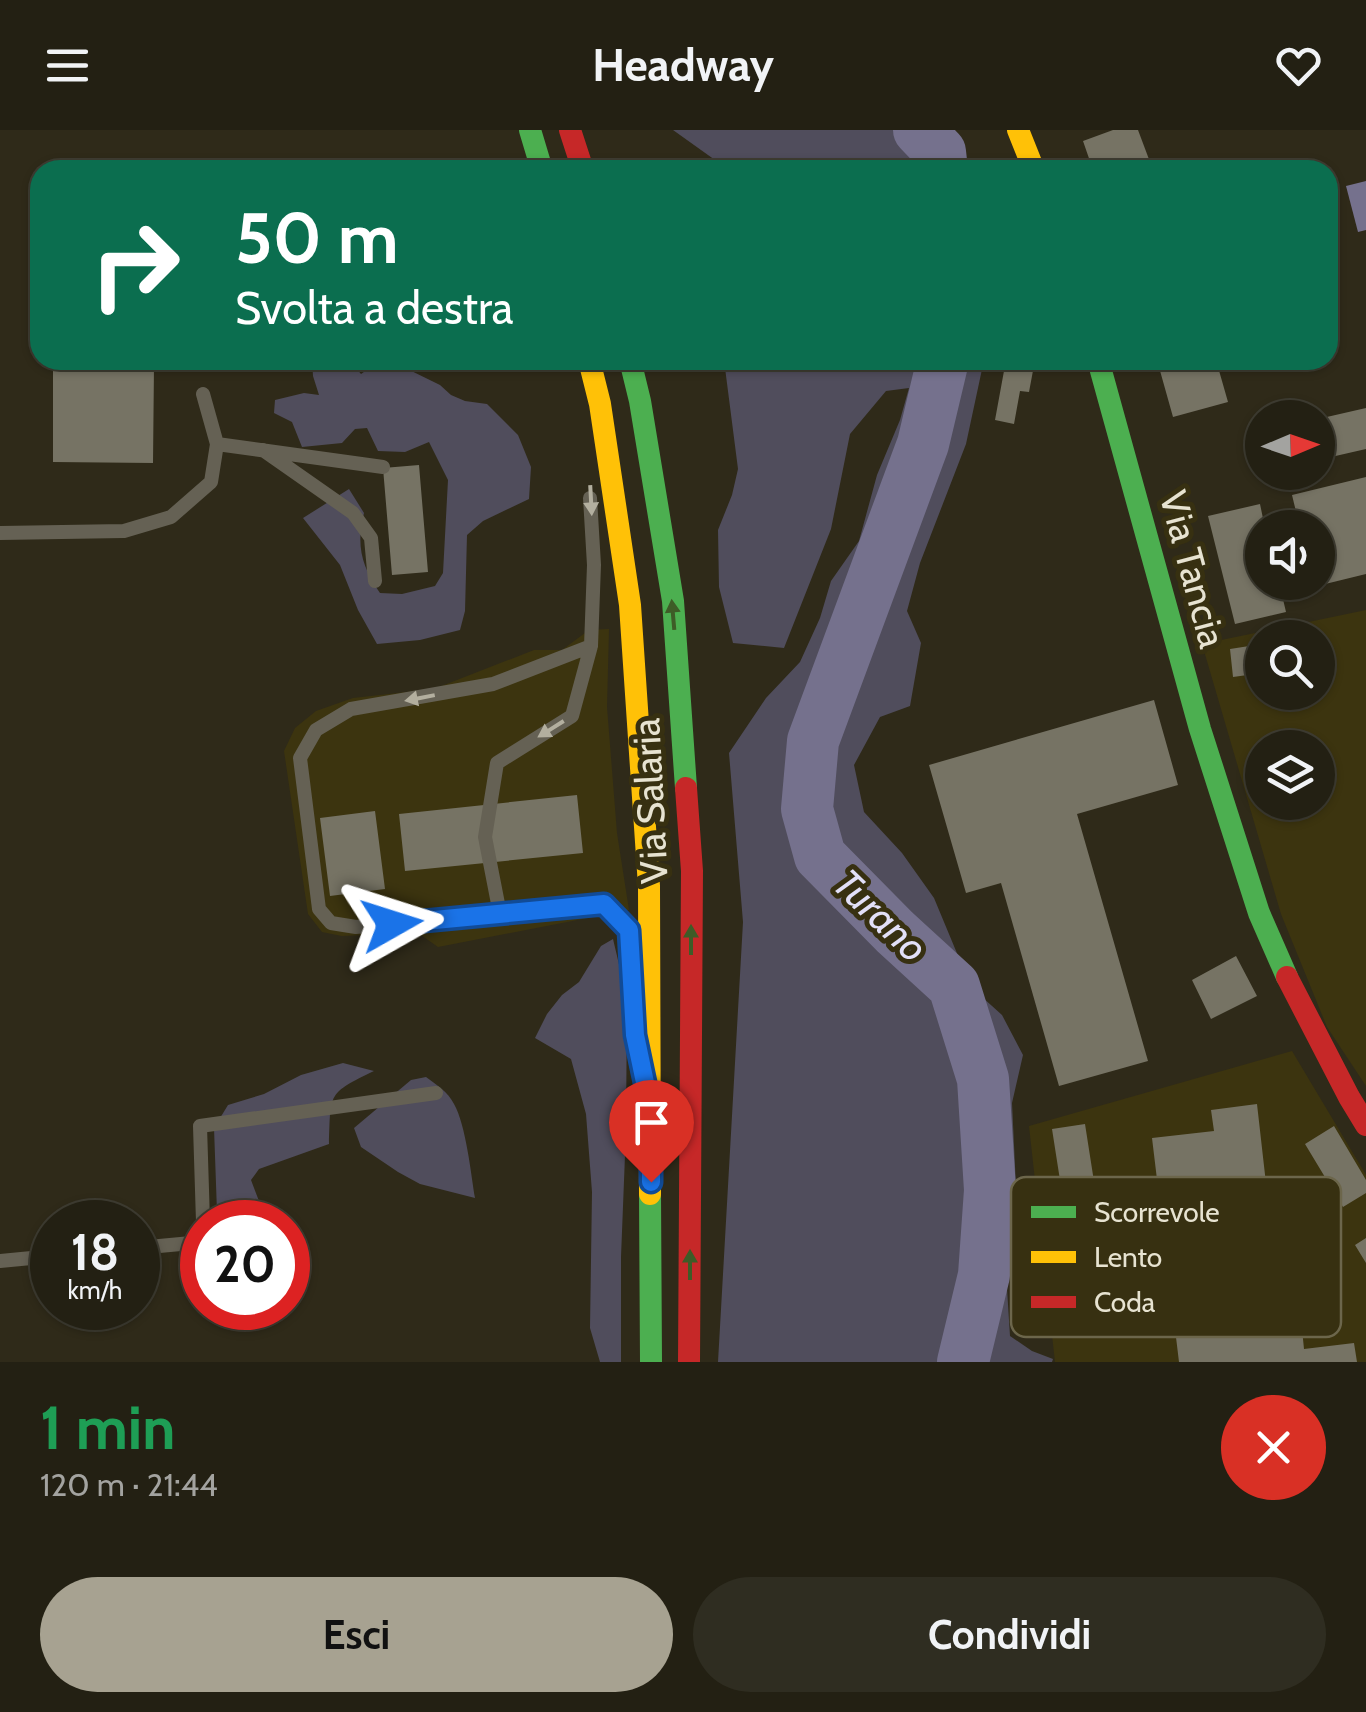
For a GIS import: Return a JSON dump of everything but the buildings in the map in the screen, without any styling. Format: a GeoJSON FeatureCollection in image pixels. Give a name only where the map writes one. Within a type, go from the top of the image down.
{"type":"FeatureCollection","features":[{"type":"Feature","properties":{"kind":"main road"},"geometry":{"type":"LineString","coordinates":[[530,130],[539,160]]}},
{"type":"Feature","properties":{"kind":"main road"},"geometry":{"type":"LineString","coordinates":[[570,130],[580,160]]}},
{"type":"Feature","properties":{"kind":"main road"},"geometry":{"type":"LineString","coordinates":[[1018,130],[1030,160]]}},
{"type":"Feature","properties":{"kind":"main road","name":"Via Salaria"},"geometry":{"type":"LineString","coordinates":[[592,370],[630,604],[649,886],[651,1362]]}},
{"type":"Feature","properties":{"kind":"main road","name":"Via Salaria"},"geometry":{"type":"LineString","coordinates":[[632,370],[672,601],[692,871],[690,1362]]}},
{"type":"Feature","properties":{"kind":"main road","name":"Via Tancia"},"geometry":{"type":"LineString","coordinates":[[1101,370],[1200,729],[1258,914],[1366,1124]]}},
{"type":"Feature","properties":{"kind":"lane"},"geometry":{"type":"LineString","coordinates":[[0,532],[124,531],[171,516],[212,482],[217,444],[202,394]]}},
{"type":"Feature","properties":{"kind":"lane"},"geometry":{"type":"LineString","coordinates":[[592,438],[600,404]]}},
{"type":"Feature","properties":{"kind":"lane"},"geometry":{"type":"LineString","coordinates":[[217,444],[382,468]]}},
{"type":"Feature","properties":{"kind":"lane"},"geometry":{"type":"LineString","coordinates":[[263,450],[353,513],[371,538],[376,581]]}},
{"type":"Feature","properties":{"kind":"lane"},"geometry":{"type":"LineString","coordinates":[[500,914],[485,837],[498,763],[572,716],[591,646],[594,566],[590,492]]}},
{"type":"Feature","properties":{"kind":"lane"},"geometry":{"type":"LineString","coordinates":[[591,646],[493,684],[351,709],[316,730],[300,758],[320,910],[332,923],[356,928],[604,904],[629,930],[631,965]]}},
{"type":"Feature","properties":{"kind":"lane"},"geometry":{"type":"LineString","coordinates":[[634,1018],[651,1111]]}},
{"type":"Feature","properties":{"kind":"lane"},"geometry":{"type":"LineString","coordinates":[[202,1200],[200,1126],[436,1093]]}},
{"type":"Feature","properties":{"kind":"lane"},"geometry":{"type":"LineString","coordinates":[[0,1261],[30,1258]]}},
{"type":"Feature","properties":{"kind":"shaded area"},"geometry":{"type":"Polygon","coordinates":[[[673,130],[954,130],[963,160],[715,160],[673,130]]]}},
{"type":"Feature","properties":{"kind":"shaded area"},"geometry":{"type":"Polygon","coordinates":[[[1366,181],[1366,230],[1358,232],[1346,186],[1366,181]]]}},
{"type":"Feature","properties":{"kind":"shaded area"},"geometry":{"type":"Polygon","coordinates":[[[313,370],[358,370],[361,374],[367,370],[409,370],[451,395],[487,404],[518,435],[531,467],[529,499],[483,521],[467,535],[465,611],[460,630],[420,640],[377,644],[340,565],[303,518],[349,489],[364,513],[362,554],[380,593],[402,594],[435,586],[443,573],[448,480],[429,442],[405,452],[378,451],[367,428],[355,429],[342,443],[302,447],[292,422],[274,413],[275,400],[304,393],[319,395],[313,370]]]}},
{"type":"Feature","properties":{"kind":"shaded area"},"geometry":{"type":"Polygon","coordinates":[[[725,370],[982,370],[966,444],[920,563],[907,611],[921,643],[910,706],[880,717],[854,765],[864,812],[902,853],[934,898],[971,987],[1002,1015],[1023,1055],[1012,1103],[1016,1177],[1011,1177],[1011,1253],[1006,1273],[1010,1336],[1053,1359],[1052,1362],[718,1362],[743,922],[729,753],[766,698],[800,662],[831,581],[859,541],[877,475],[909,388],[886,391],[850,434],[831,529],[784,648],[733,643],[719,587],[718,530],[738,469],[725,370]]]}},
{"type":"Feature","properties":{"kind":"shaded area"},"geometry":{"type":"Polygon","coordinates":[[[1366,610],[1366,1086],[1327,1027],[1281,914],[1253,820],[1335,820],[1335,730],[1245,730],[1245,791],[1202,644],[1245,635],[1245,710],[1335,710],[1335,620],[1318,620],[1366,610]]]}},
{"type":"Feature","properties":{"kind":"shaded area"},"geometry":{"type":"Polygon","coordinates":[[[609,629],[607,707],[617,833],[629,910],[438,947],[418,933],[342,936],[322,932],[308,914],[284,751],[295,728],[316,711],[353,698],[434,689],[534,650],[562,650],[589,630],[609,629]]]}},
{"type":"Feature","properties":{"kind":"shaded area"},"geometry":{"type":"Polygon","coordinates":[[[613,939],[627,998],[621,1362],[600,1362],[590,1328],[592,1192],[586,1114],[571,1059],[535,1038],[547,1014],[579,982],[601,946],[613,939]]]}},
{"type":"Feature","properties":{"kind":"shaded area"},"geometry":{"type":"Polygon","coordinates":[[[1292,1051],[1366,1175],[1366,1362],[1055,1362],[1052,1337],[1341,1337],[1341,1177],[1035,1177],[1029,1126],[1292,1051]]]}},
{"type":"Feature","properties":{"kind":"shaded area"},"geometry":{"type":"Polygon","coordinates":[[[343,1063],[374,1071],[347,1085],[335,1097],[329,1144],[259,1169],[251,1180],[259,1200],[217,1200],[214,1128],[228,1105],[264,1094],[301,1075],[343,1063]]]}},
{"type":"Feature","properties":{"kind":"shaded area"},"geometry":{"type":"Polygon","coordinates":[[[426,1077],[449,1096],[458,1113],[475,1198],[420,1184],[361,1147],[354,1128],[411,1080],[426,1077]]]}},
{"type":"Feature","properties":{"kind":"waterway","name":"Turano"},"geometry":{"type":"LineString","coordinates":[[919,130],[940,152],[941,160]]}},
{"type":"Feature","properties":{"kind":"waterway","name":"Turano"},"geometry":{"type":"LineString","coordinates":[[941,370],[923,444],[813,741],[807,809],[820,856],[954,986],[983,1079],[990,1190],[984,1275],[963,1362]]}},
{"type":"Feature","properties":{"kind":"traffic: fast"},"geometry":{"type":"LineString","coordinates":[[530,130],[539,160]]}},
{"type":"Feature","properties":{"kind":"traffic: fast"},"geometry":{"type":"LineString","coordinates":[[632,370],[673,601],[686,788]]}},
{"type":"Feature","properties":{"kind":"traffic: fast"},"geometry":{"type":"LineString","coordinates":[[1101,370],[1200,729],[1259,913],[1287,977]]}},
{"type":"Feature","properties":{"kind":"traffic: fast"},"geometry":{"type":"LineString","coordinates":[[650,1194],[651,1362]]}},
{"type":"Feature","properties":{"kind":"traffic: slow"},"geometry":{"type":"LineString","coordinates":[[1018,130],[1030,160]]}},
{"type":"Feature","properties":{"kind":"traffic: slow"},"geometry":{"type":"LineString","coordinates":[[592,370],[630,605],[649,886],[650,1194]]}},
{"type":"Feature","properties":{"kind":"traffic: jam"},"geometry":{"type":"LineString","coordinates":[[570,130],[580,160]]}},
{"type":"Feature","properties":{"kind":"traffic: jam"},"geometry":{"type":"LineString","coordinates":[[686,788],[692,871],[689,1362]]}},
{"type":"Feature","properties":{"kind":"traffic: jam"},"geometry":{"type":"LineString","coordinates":[[1287,977],[1366,1125]]}},
{"type":"Feature","properties":{"kind":"route"},"geometry":{"type":"LineString","coordinates":[[392,924],[604,904],[629,930],[635,1035],[651,1111],[651,1182]]}}]}
